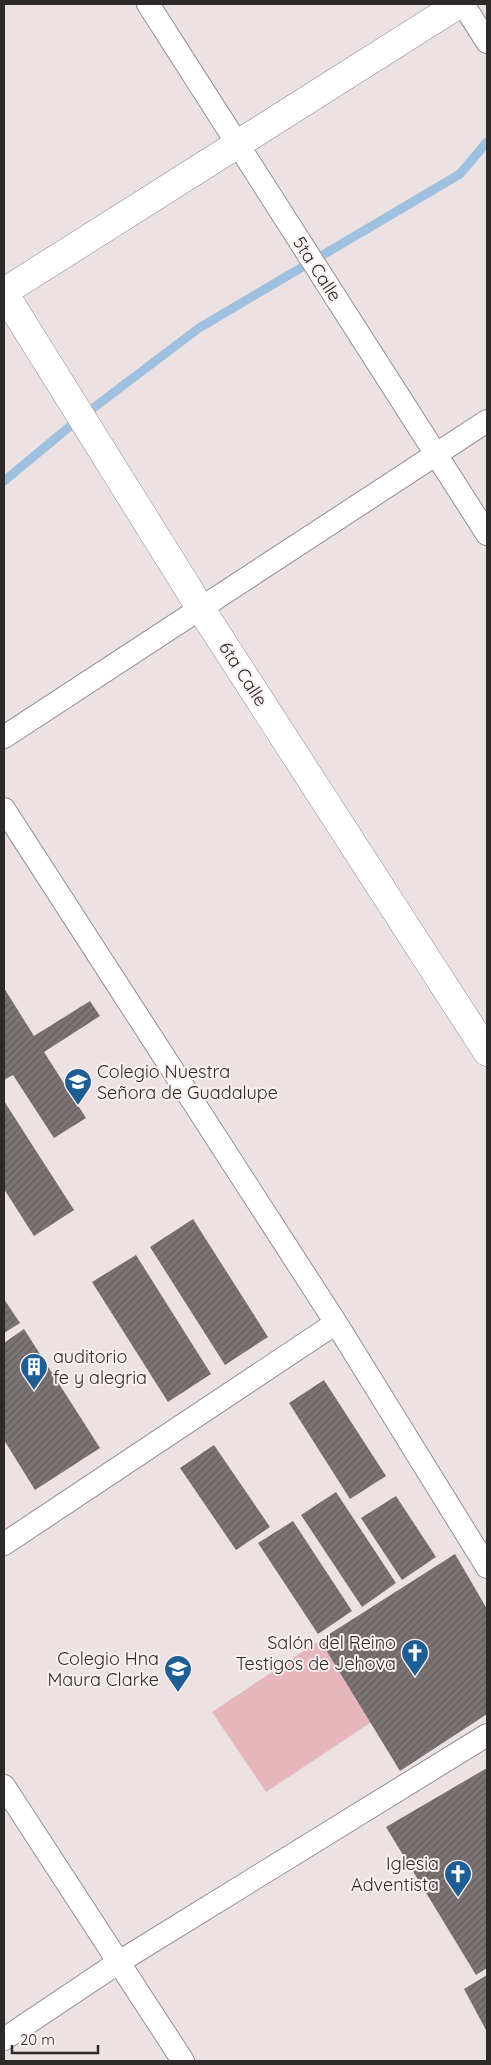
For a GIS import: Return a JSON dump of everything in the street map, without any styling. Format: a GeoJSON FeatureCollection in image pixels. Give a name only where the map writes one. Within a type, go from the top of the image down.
{"type":"FeatureCollection","features":[{"type":"Feature","properties":{"kind":"street","name":"5ta Calle"},"geometry":{"type":"LineString","coordinates":[[148,4],[487,534]]}},
{"type":"Feature","properties":{"kind":"street"},"geometry":{"type":"LineString","coordinates":[[4,292],[459,4]]}},
{"type":"Feature","properties":{"kind":"street"},"geometry":{"type":"LineString","coordinates":[[463,4],[487,42]]}},
{"type":"Feature","properties":{"kind":"street","name":"6ta Calle"},"geometry":{"type":"LineString","coordinates":[[4,292],[201,608],[487,1052]]}},
{"type":"Feature","properties":{"kind":"street"},"geometry":{"type":"LineString","coordinates":[[4,737],[487,421]]}},
{"type":"Feature","properties":{"kind":"street"},"geometry":{"type":"LineString","coordinates":[[4,809],[336,1324],[487,1567]]}},
{"type":"Feature","properties":{"kind":"street"},"geometry":{"type":"LineString","coordinates":[[4,1544],[336,1324]]}},
{"type":"Feature","properties":{"kind":"street"},"geometry":{"type":"LineString","coordinates":[[4,2039],[119,1962],[487,1735]]}},
{"type":"Feature","properties":{"kind":"street"},"geometry":{"type":"LineString","coordinates":[[4,1786],[183,2061]]}},
{"type":"Feature","properties":{"kind":"shaded area"},"geometry":{"type":"Polygon","coordinates":[[[320,1640],[373,1721],[266,1792],[212,1712],[320,1640]]]}},
{"type":"Feature","properties":{"kind":"building"},"geometry":{"type":"Polygon","coordinates":[[[4,988],[34,1036],[90,1001],[100,1016],[44,1052],[86,1118],[54,1138],[13,1075],[4,1080],[4,988]]]}},
{"type":"Feature","properties":{"kind":"building"},"geometry":{"type":"Polygon","coordinates":[[[4,1101],[74,1210],[34,1236],[4,1189],[4,1101]]]}},
{"type":"Feature","properties":{"kind":"building"},"geometry":{"type":"Polygon","coordinates":[[[193,1219],[268,1337],[225,1365],[150,1247],[193,1219]]]}},
{"type":"Feature","properties":{"kind":"building"},"geometry":{"type":"Polygon","coordinates":[[[136,1255],[211,1374],[168,1402],[92,1282],[136,1255]]]}},
{"type":"Feature","properties":{"kind":"building"},"geometry":{"type":"Polygon","coordinates":[[[4,1299],[20,1323],[4,1333],[4,1299]]]}},
{"type":"Feature","properties":{"kind":"building","name":"auditorio fe y alegria"},"geometry":{"type":"Polygon","coordinates":[[[24,1329],[100,1448],[35,1490],[4,1440],[4,1343],[24,1329]]]}},
{"type":"Feature","properties":{"kind":"building"},"geometry":{"type":"Polygon","coordinates":[[[324,1380],[386,1476],[350,1499],[289,1403],[324,1380]]]}},
{"type":"Feature","properties":{"kind":"building"},"geometry":{"type":"Polygon","coordinates":[[[214,1445],[270,1527],[236,1550],[180,1468],[214,1445]]]}},
{"type":"Feature","properties":{"kind":"building"},"geometry":{"type":"Polygon","coordinates":[[[336,1492],[396,1583],[362,1607],[301,1515],[336,1492]]]}},
{"type":"Feature","properties":{"kind":"building"},"geometry":{"type":"Polygon","coordinates":[[[396,1496],[436,1557],[402,1580],[361,1518],[396,1496]]]}},
{"type":"Feature","properties":{"kind":"building"},"geometry":{"type":"Polygon","coordinates":[[[293,1521],[352,1611],[318,1634],[258,1543],[293,1521]]]}},
{"type":"Feature","properties":{"kind":"building","name":"Salón del Reino Testigos de Jehova"},"geometry":{"type":"Polygon","coordinates":[[[455,1554],[487,1609],[487,1714],[400,1771],[320,1640],[455,1554]]]}},
{"type":"Feature","properties":{"kind":"building","name":"Iglesia Adventista"},"geometry":{"type":"Polygon","coordinates":[[[487,1768],[487,1968],[476,1975],[386,1827],[487,1768]]]}},
{"type":"Feature","properties":{"kind":"building"},"geometry":{"type":"Polygon","coordinates":[[[487,1975],[487,2032],[464,1989],[487,1975]]]}},
{"type":"Feature","properties":{"kind":"waterway"},"geometry":{"type":"LineString","coordinates":[[4,481],[80,418],[199,328],[460,174],[487,142]]}},
{"type":"Feature","properties":{"kind":"place","name":"Colegio Nuestra Señora de Guadalupe"},"geometry":{"type":"Point","coordinates":[78,1106]}},
{"type":"Feature","properties":{"kind":"place","name":"auditorio fe y alegria"},"geometry":{"type":"Point","coordinates":[34,1391]}},
{"type":"Feature","properties":{"kind":"place","name":"Salón del Reino Testigos de Jehova"},"geometry":{"type":"Point","coordinates":[415,1677]}},
{"type":"Feature","properties":{"kind":"place","name":"Colegio Hna Maura Clarke"},"geometry":{"type":"Point","coordinates":[178,1693]}},
{"type":"Feature","properties":{"kind":"place","name":"Iglesia Adventista"},"geometry":{"type":"Point","coordinates":[458,1898]}}]}
